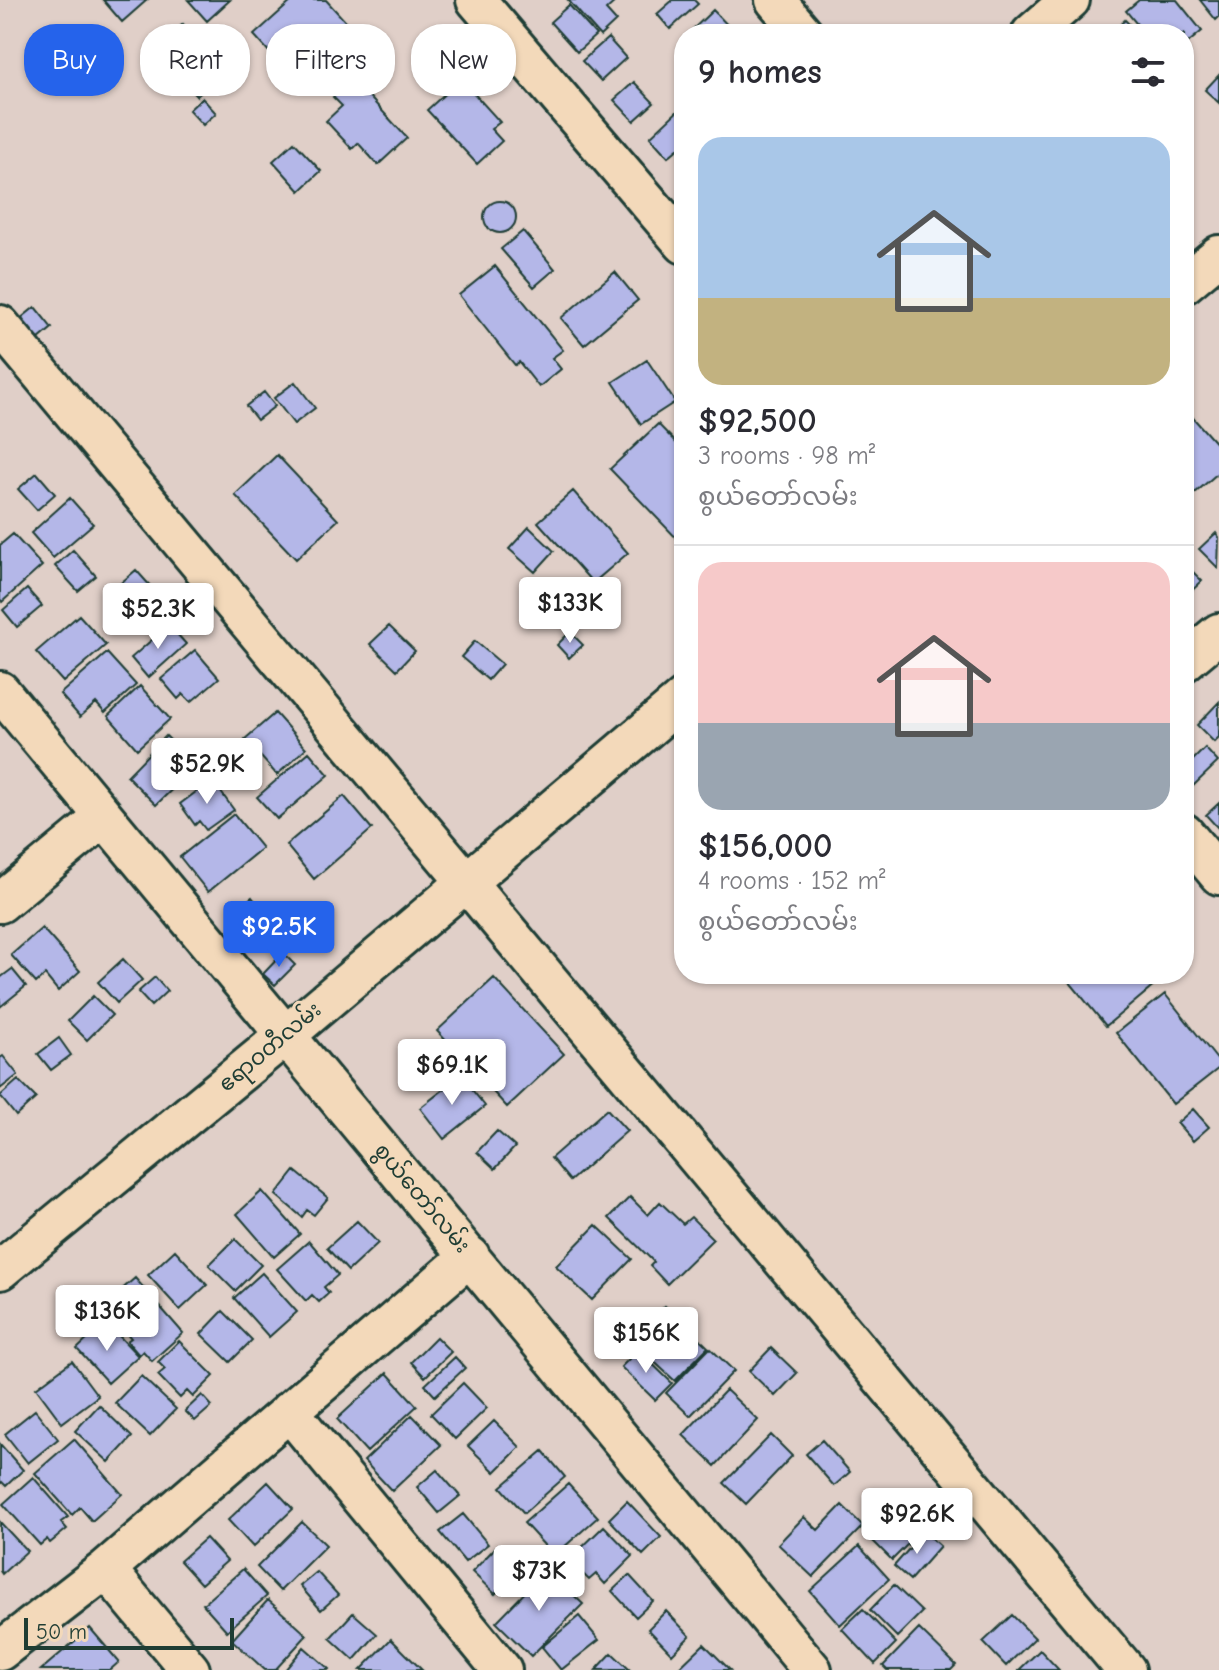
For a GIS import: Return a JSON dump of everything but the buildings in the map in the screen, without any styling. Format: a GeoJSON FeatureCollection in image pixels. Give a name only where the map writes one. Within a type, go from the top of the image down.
{"type":"FeatureCollection","features":[{"type":"Feature","properties":{"kind":"street"},"geometry":{"type":"LineString","coordinates":[[476,0],[674,232]]}},
{"type":"Feature","properties":{"kind":"street"},"geometry":{"type":"LineString","coordinates":[[775,0],[795,24]]}},
{"type":"Feature","properties":{"kind":"street"},"geometry":{"type":"LineString","coordinates":[[1042,24],[1070,0]]}},
{"type":"Feature","properties":{"kind":"street"},"geometry":{"type":"LineString","coordinates":[[1194,276],[1219,255]]}},
{"type":"Feature","properties":{"kind":"street"},"geometry":{"type":"LineString","coordinates":[[0,325],[1126,1670]]}},
{"type":"Feature","properties":{"kind":"street"},"geometry":{"type":"LineString","coordinates":[[1194,654],[1219,633]]}},
{"type":"Feature","properties":{"kind":"street","name":"စွယ်တော်လမ်း"},"geometry":{"type":"LineString","coordinates":[[0,691],[812,1670]]}},
{"type":"Feature","properties":{"kind":"street","name":"ဧရာဝတီလမ်း"},"geometry":{"type":"LineString","coordinates":[[0,1270],[286,1035],[674,706]]}},
{"type":"Feature","properties":{"kind":"street"},"geometry":{"type":"LineString","coordinates":[[0,903],[104,817]]}},
{"type":"Feature","properties":{"kind":"street"},"geometry":{"type":"LineString","coordinates":[[1194,845],[1219,875]]}},
{"type":"Feature","properties":{"kind":"street"},"geometry":{"type":"LineString","coordinates":[[0,1651],[106,1569],[470,1256]]}},
{"type":"Feature","properties":{"kind":"street"},"geometry":{"type":"LineString","coordinates":[[289,1411],[502,1670]]}},
{"type":"Feature","properties":{"kind":"street"},"geometry":{"type":"LineString","coordinates":[[106,1569],[190,1670]]}}]}
